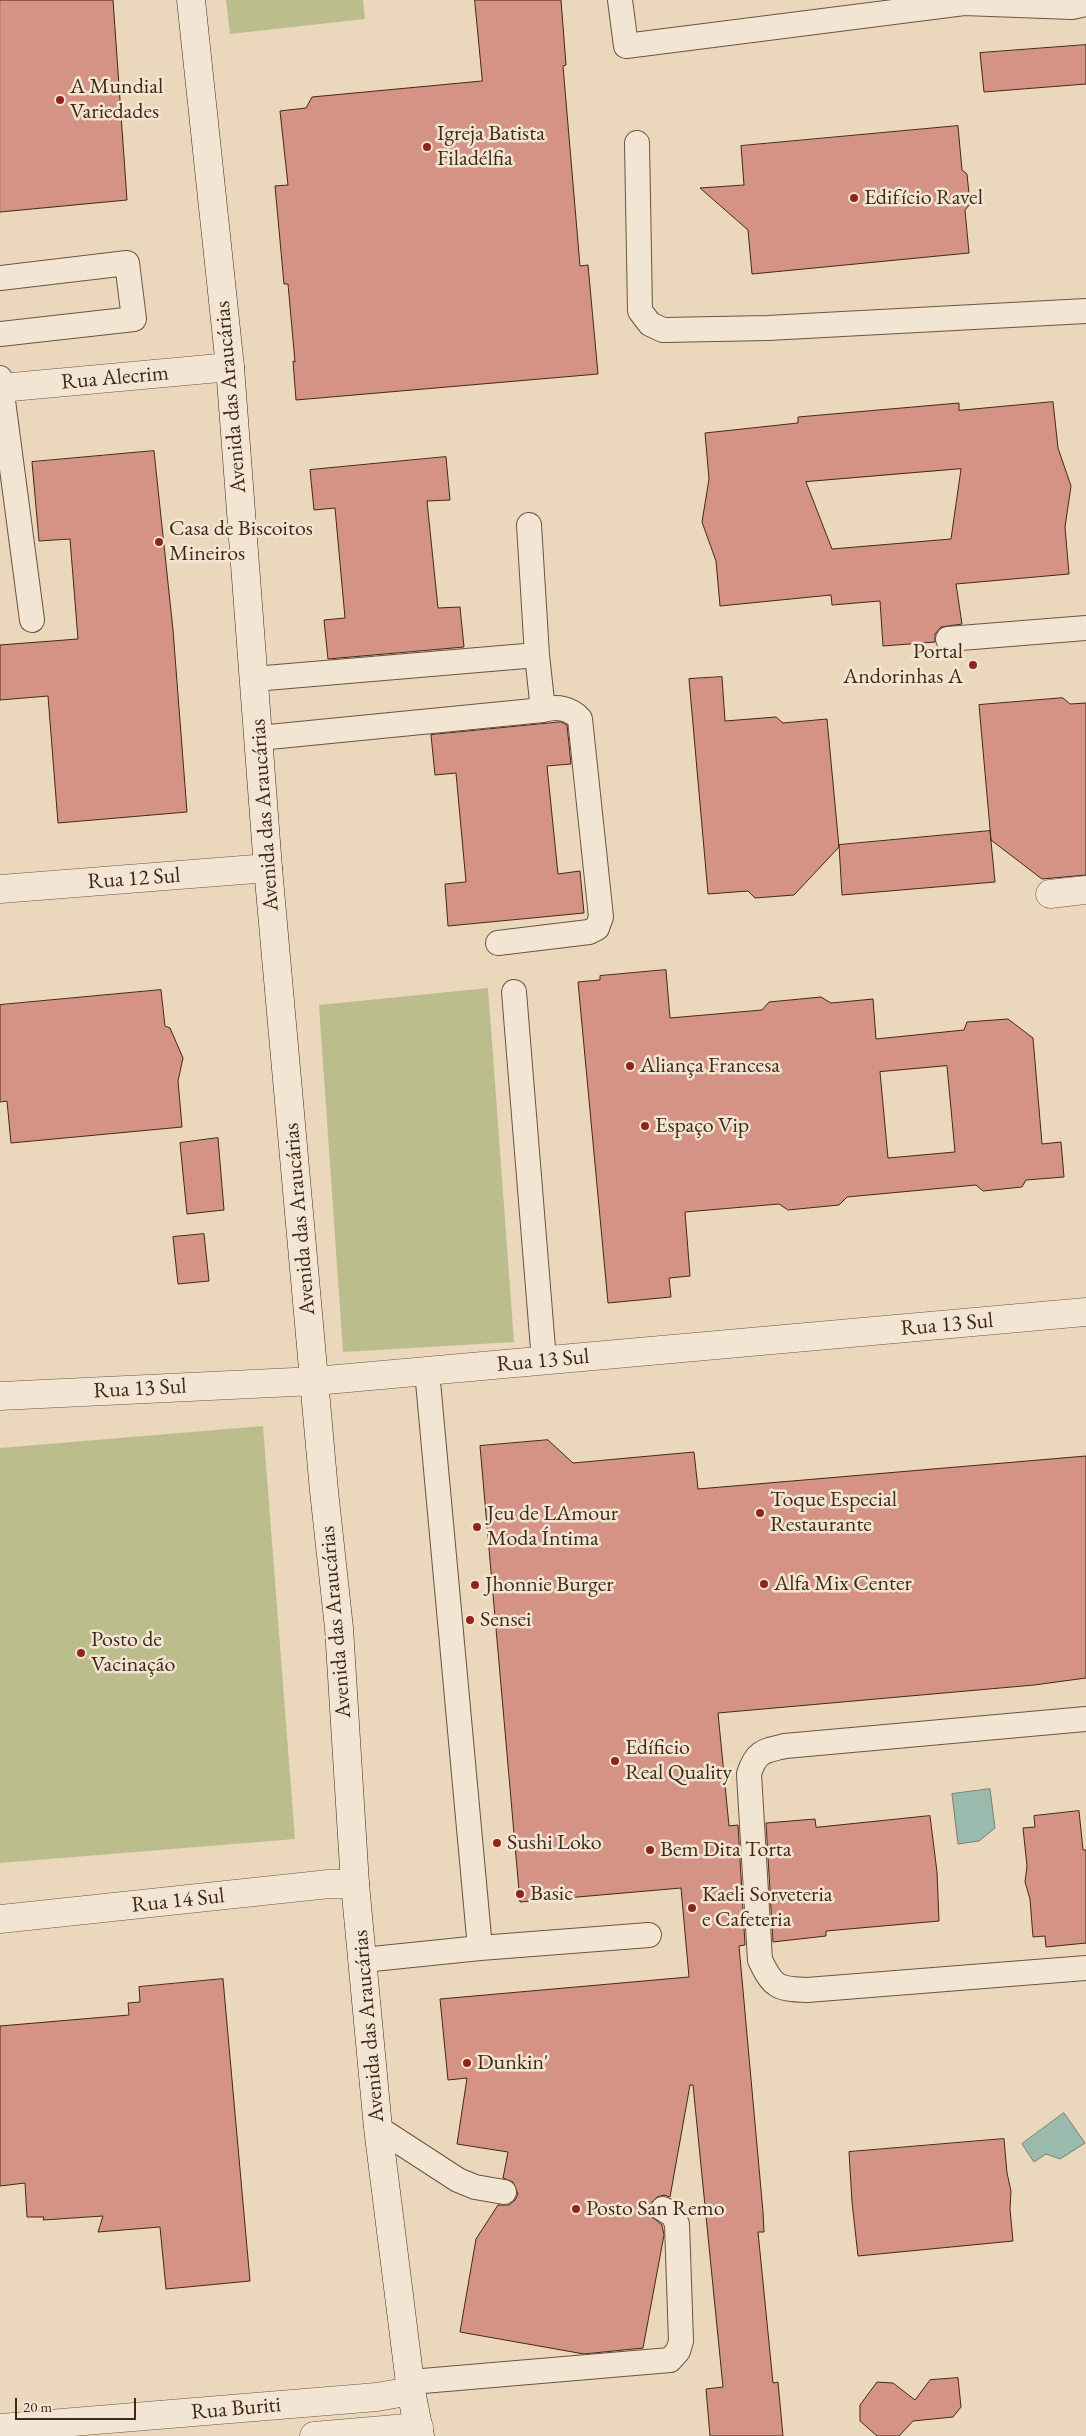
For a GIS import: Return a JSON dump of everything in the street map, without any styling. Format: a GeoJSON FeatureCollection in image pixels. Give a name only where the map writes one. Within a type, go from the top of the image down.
{"type":"FeatureCollection","features":[{"type":"Feature","properties":{"kind":"street","name":"Avenida das Araucárias"},"geometry":{"type":"LineString","coordinates":[[190,0],[230,367],[268,868],[324,1491],[339,1628],[355,1884],[378,2128],[411,2387],[419,2431]]}},
{"type":"Feature","properties":{"kind":"street","name":"Rua Alecrim"},"geometry":{"type":"LineString","coordinates":[[0,384],[230,367]]}},
{"type":"Feature","properties":{"kind":"street","name":"Rua 12 Sul"},"geometry":{"type":"LineString","coordinates":[[0,889],[268,868]]}},
{"type":"Feature","properties":{"kind":"street"},"geometry":{"type":"LineString","coordinates":[[1050,894],[1086,890]]}},
{"type":"Feature","properties":{"kind":"street","name":"Rua 13 Sul"},"geometry":{"type":"LineString","coordinates":[[0,1396],[315,1381],[1086,1312]]}},
{"type":"Feature","properties":{"kind":"street","name":"Rua 14 Sul"},"geometry":{"type":"LineString","coordinates":[[0,1919],[329,1884],[355,1884]]}},
{"type":"Feature","properties":{"kind":"street","name":"Rua Buriti"},"geometry":{"type":"LineString","coordinates":[[0,2428],[377,2397],[411,2387]]}},
{"type":"Feature","properties":{"kind":"street"},"geometry":{"type":"LineString","coordinates":[[314,2436],[419,2431]]}},
{"type":"Feature","properties":{"kind":"lane"},"geometry":{"type":"LineString","coordinates":[[620,0],[626,46],[964,3],[1072,7],[1086,4]]}},
{"type":"Feature","properties":{"kind":"lane"},"geometry":{"type":"LineString","coordinates":[[637,143],[640,310],[650,324],[664,330],[768,328],[1086,311]]}},
{"type":"Feature","properties":{"kind":"lane"},"geometry":{"type":"LineString","coordinates":[[0,278],[127,263],[134,319],[0,334]]}},
{"type":"Feature","properties":{"kind":"lane"},"geometry":{"type":"LineString","coordinates":[[0,384],[32,620]]}},
{"type":"Feature","properties":{"kind":"lane"},"geometry":{"type":"LineString","coordinates":[[529,525],[537,656],[543,710]]}},
{"type":"Feature","properties":{"kind":"lane"},"geometry":{"type":"LineString","coordinates":[[948,639],[1086,628]]}},
{"type":"Feature","properties":{"kind":"lane"},"geometry":{"type":"LineString","coordinates":[[254,679],[537,656]]}},
{"type":"Feature","properties":{"kind":"lane"},"geometry":{"type":"LineString","coordinates":[[259,738],[543,710],[554,707],[576,714],[580,719],[601,917],[597,928],[589,932],[498,942]]}},
{"type":"Feature","properties":{"kind":"lane"},"geometry":{"type":"LineString","coordinates":[[514,992],[544,1361]]}},
{"type":"Feature","properties":{"kind":"lane"},"geometry":{"type":"LineString","coordinates":[[427,1371],[480,1948]]}},
{"type":"Feature","properties":{"kind":"lane"},"geometry":{"type":"LineString","coordinates":[[1086,1719],[785,1746],[762,1752],[753,1760],[749,1774],[760,1960],[771,1982],[784,1990],[807,1990],[1086,1968]]}},
{"type":"Feature","properties":{"kind":"lane"},"geometry":{"type":"LineString","coordinates":[[363,1960],[480,1948],[649,1935]]}},
{"type":"Feature","properties":{"kind":"lane"},"geometry":{"type":"LineString","coordinates":[[378,2128],[458,2180],[475,2187],[504,2192]]}},
{"type":"Feature","properties":{"kind":"lane"},"geometry":{"type":"LineString","coordinates":[[411,2387],[670,2360],[678,2351],[681,2342],[677,2224],[672,2215],[663,2209]]}},
{"type":"Feature","properties":{"kind":"green space"},"geometry":{"type":"Polygon","coordinates":[[[226,0],[363,0],[365,19],[230,34],[226,0]]]}},
{"type":"Feature","properties":{"kind":"green space"},"geometry":{"type":"Polygon","coordinates":[[[488,988],[514,1342],[343,1352],[319,1005],[488,988]]]}},
{"type":"Feature","properties":{"kind":"green space"},"geometry":{"type":"Polygon","coordinates":[[[263,1426],[295,1839],[0,1863],[0,1448],[263,1426]]]}},
{"type":"Feature","properties":{"kind":"shaded area"},"geometry":{"type":"Polygon","coordinates":[[[990,1789],[995,1828],[979,1841],[958,1844],[952,1794],[990,1789]]]}},
{"type":"Feature","properties":{"kind":"shaded area"},"geometry":{"type":"Polygon","coordinates":[[[1064,2113],[1085,2143],[1060,2159],[1046,2154],[1034,2162],[1022,2144],[1064,2113]]]}},
{"type":"Feature","properties":{"kind":"building","name":"A Mundial Variedades"},"geometry":{"type":"Polygon","coordinates":[[[0,0],[113,0],[127,200],[0,212],[0,0]]]}},
{"type":"Feature","properties":{"kind":"building"},"geometry":{"type":"Polygon","coordinates":[[[475,0],[561,0],[566,65],[563,66],[580,266],[588,265],[598,374],[296,400],[293,361],[295,362],[288,284],[284,284],[275,186],[288,185],[280,111],[306,108],[312,97],[482,81],[475,0]]]}},
{"type":"Feature","properties":{"kind":"building"},"geometry":{"type":"Polygon","coordinates":[[[1086,45],[1086,84],[984,92],[980,53],[1086,45]]]}},
{"type":"Feature","properties":{"kind":"building","name":"Edifício Ravel"},"geometry":{"type":"Polygon","coordinates":[[[958,126],[962,170],[967,174],[970,204],[965,210],[969,253],[752,274],[748,230],[700,188],[744,185],[741,146],[958,126]]]}},
{"type":"Feature","properties":{"kind":"building"},"geometry":{"type":"Polygon","coordinates":[[[1053,402],[1058,448],[1071,486],[1065,527],[1069,574],[956,584],[962,624],[941,627],[935,634],[935,642],[883,646],[880,601],[832,605],[831,595],[720,606],[716,561],[702,522],[709,479],[705,433],[798,423],[798,417],[959,403],[959,410],[1053,402]],[[961,469],[806,482],[832,549],[951,539],[961,469]]]}},
{"type":"Feature","properties":{"kind":"building"},"geometry":{"type":"Polygon","coordinates":[[[154,451],[173,630],[187,812],[58,823],[48,696],[0,700],[0,645],[78,639],[70,539],[39,541],[32,462],[154,451]]]}},
{"type":"Feature","properties":{"kind":"building"},"geometry":{"type":"Polygon","coordinates":[[[446,457],[450,500],[427,501],[438,608],[460,607],[464,647],[328,659],[324,620],[345,618],[335,508],[314,510],[310,470],[446,457]]]}},
{"type":"Feature","properties":{"kind":"building"},"geometry":{"type":"Polygon","coordinates":[[[722,677],[725,721],[776,717],[783,723],[827,719],[839,847],[794,895],[755,898],[748,891],[708,894],[689,679],[722,677]]]}},
{"type":"Feature","properties":{"kind":"building"},"geometry":{"type":"Polygon","coordinates":[[[1063,698],[1070,704],[1086,703],[1086,875],[1042,879],[991,840],[979,705],[1063,698]]]}},
{"type":"Feature","properties":{"kind":"building"},"geometry":{"type":"Polygon","coordinates":[[[561,722],[567,725],[571,764],[547,766],[558,874],[580,871],[584,913],[448,926],[445,884],[466,882],[456,773],[435,775],[431,735],[561,722]]]}},
{"type":"Feature","properties":{"kind":"building"},"geometry":{"type":"Polygon","coordinates":[[[990,831],[995,882],[842,895],[839,845],[990,831]]]}},
{"type":"Feature","properties":{"kind":"building"},"geometry":{"type":"Polygon","coordinates":[[[666,970],[670,1018],[762,1010],[769,1002],[821,997],[831,1003],[873,999],[876,1039],[964,1030],[967,1022],[1008,1019],[1033,1038],[1042,1144],[1061,1142],[1064,1177],[1026,1180],[1022,1187],[983,1191],[976,1185],[847,1197],[839,1205],[788,1210],[779,1204],[685,1212],[690,1276],[669,1278],[671,1297],[608,1303],[578,982],[600,980],[600,976],[666,970]],[[947,1066],[880,1072],[888,1158],[955,1152],[947,1066]]]}},
{"type":"Feature","properties":{"kind":"building"},"geometry":{"type":"Polygon","coordinates":[[[161,990],[165,1026],[170,1028],[183,1058],[178,1081],[182,1127],[11,1143],[7,1101],[0,1102],[0,1005],[161,990]]]}},
{"type":"Feature","properties":{"kind":"building"},"geometry":{"type":"Polygon","coordinates":[[[218,1138],[224,1210],[187,1214],[180,1143],[218,1138]]]}},
{"type":"Feature","properties":{"kind":"building"},"geometry":{"type":"Polygon","coordinates":[[[204,1234],[209,1281],[178,1284],[173,1237],[204,1234]]]}},
{"type":"Feature","properties":{"kind":"building"},"geometry":{"type":"Polygon","coordinates":[[[548,1440],[573,1463],[694,1452],[698,1489],[1086,1456],[1086,1678],[1034,1685],[718,1713],[729,1826],[738,1825],[745,1945],[739,1946],[764,2232],[758,2232],[773,2383],[778,2382],[783,2436],[710,2436],[706,2389],[723,2387],[693,2085],[690,2085],[670,2197],[664,2195],[657,2197],[649,2208],[651,2216],[662,2225],[664,2235],[643,2348],[584,2354],[460,2332],[476,2239],[498,2205],[509,2205],[518,2194],[513,2182],[503,2178],[508,2152],[457,2144],[467,2078],[448,2080],[440,1999],[689,1977],[681,1888],[520,1902],[480,1446],[548,1440]]]}},
{"type":"Feature","properties":{"kind":"building"},"geometry":{"type":"Polygon","coordinates":[[[1079,1811],[1083,1850],[1086,1850],[1086,1943],[1046,1947],[1045,1936],[1033,1937],[1030,1899],[1025,1882],[1027,1866],[1023,1828],[1035,1827],[1034,1816],[1079,1811]]]}},
{"type":"Feature","properties":{"kind":"building"},"geometry":{"type":"Polygon","coordinates":[[[930,1816],[937,1872],[939,1921],[826,1931],[826,1936],[773,1942],[766,1823],[815,1819],[816,1827],[930,1816]]]}},
{"type":"Feature","properties":{"kind":"building"},"geometry":{"type":"Polygon","coordinates":[[[223,1979],[250,2281],[166,2289],[160,2227],[98,2232],[103,2216],[43,2220],[44,2217],[27,2217],[25,2183],[0,2186],[0,2026],[129,2015],[128,2003],[140,2002],[139,1987],[223,1979]]]}},
{"type":"Feature","properties":{"kind":"building"},"geometry":{"type":"Polygon","coordinates":[[[1004,2139],[1007,2173],[1011,2191],[1010,2209],[1013,2241],[858,2256],[849,2152],[1004,2139]]]}},
{"type":"Feature","properties":{"kind":"building"},"geometry":{"type":"Polygon","coordinates":[[[958,2378],[961,2407],[953,2417],[913,2421],[899,2436],[877,2436],[860,2421],[860,2405],[877,2382],[893,2383],[915,2400],[930,2380],[958,2378]]]}},
{"type":"Feature","properties":{"kind":"place","name":"A Mundial Variedades"},"geometry":{"type":"Point","coordinates":[60,100]}},
{"type":"Feature","properties":{"kind":"place","name":"Igreja Batista Filadélfia"},"geometry":{"type":"Point","coordinates":[427,147]}},
{"type":"Feature","properties":{"kind":"place","name":"Edifício Ravel"},"geometry":{"type":"Point","coordinates":[854,198]}},
{"type":"Feature","properties":{"kind":"place","name":"Casa de Biscoitos Mineiros"},"geometry":{"type":"Point","coordinates":[159,542]}},
{"type":"Feature","properties":{"kind":"place","name":"Portal Andorinhas A"},"geometry":{"type":"Point","coordinates":[973,665]}},
{"type":"Feature","properties":{"kind":"place","name":"Aliança Francesa"},"geometry":{"type":"Point","coordinates":[630,1066]}},
{"type":"Feature","properties":{"kind":"place","name":"Espaço Vip"},"geometry":{"type":"Point","coordinates":[645,1126]}},
{"type":"Feature","properties":{"kind":"place","name":"Toque Especial Restaurante"},"geometry":{"type":"Point","coordinates":[760,1513]}},
{"type":"Feature","properties":{"kind":"place","name":"Jeu de LAmour Moda Íntima"},"geometry":{"type":"Point","coordinates":[477,1527]}},
{"type":"Feature","properties":{"kind":"place","name":"Alfa Mix Center"},"geometry":{"type":"Point","coordinates":[764,1584]}},
{"type":"Feature","properties":{"kind":"place","name":"Jhonnie Burger"},"geometry":{"type":"Point","coordinates":[475,1585]}},
{"type":"Feature","properties":{"kind":"place","name":"Sensei"},"geometry":{"type":"Point","coordinates":[470,1620]}},
{"type":"Feature","properties":{"kind":"place","name":"Posto de Vacinação"},"geometry":{"type":"Point","coordinates":[81,1653]}},
{"type":"Feature","properties":{"kind":"place","name":"Edíficio Real Quality"},"geometry":{"type":"Point","coordinates":[615,1761]}},
{"type":"Feature","properties":{"kind":"place","name":"Sushi Loko"},"geometry":{"type":"Point","coordinates":[497,1843]}},
{"type":"Feature","properties":{"kind":"place","name":"Bem Dita Torta"},"geometry":{"type":"Point","coordinates":[650,1850]}},
{"type":"Feature","properties":{"kind":"place","name":"Basic"},"geometry":{"type":"Point","coordinates":[520,1894]}},
{"type":"Feature","properties":{"kind":"place","name":"Kaeli Sorveteria e Cafeteria"},"geometry":{"type":"Point","coordinates":[692,1908]}},
{"type":"Feature","properties":{"kind":"place","name":"Dunkin'"},"geometry":{"type":"Point","coordinates":[467,2063]}},
{"type":"Feature","properties":{"kind":"place","name":"Posto San Remo"},"geometry":{"type":"Point","coordinates":[576,2209]}}]}
